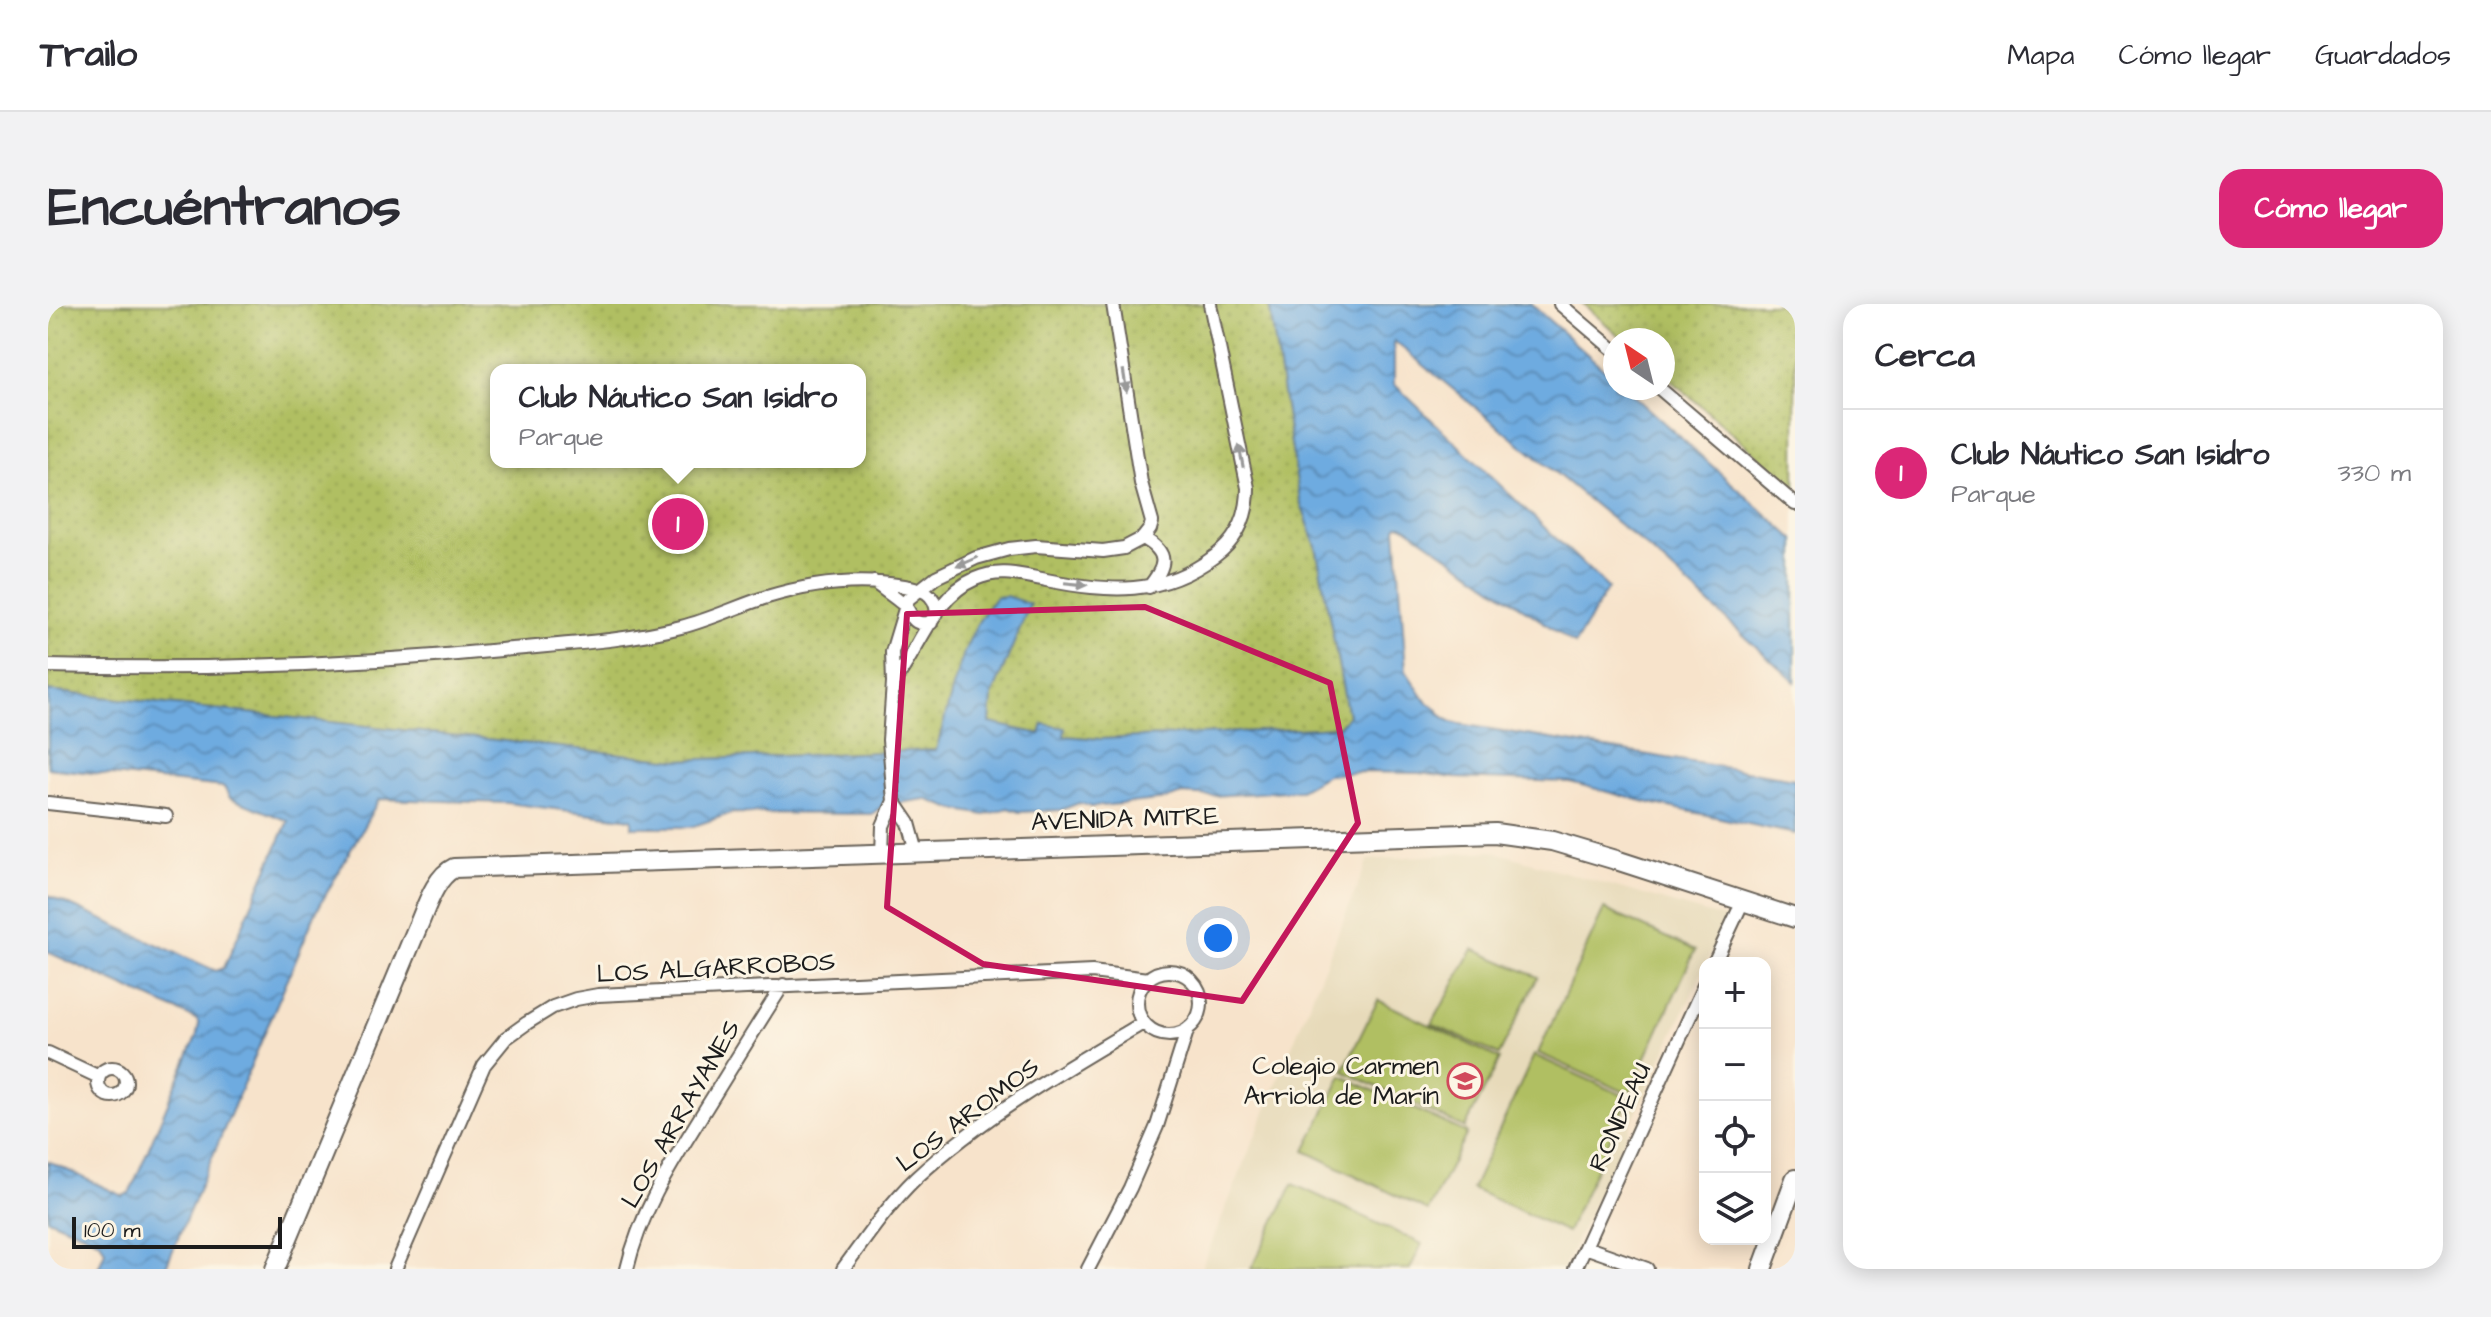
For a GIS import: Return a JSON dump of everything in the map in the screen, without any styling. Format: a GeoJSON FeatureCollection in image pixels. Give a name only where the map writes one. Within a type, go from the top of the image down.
{"type":"FeatureCollection","features":[{"type":"Feature","properties":{"kind":"street"},"geometry":{"type":"LineString","coordinates":[[917,852],[909,823],[894,798],[889,740],[892,652],[905,606],[913,593],[936,577],[976,558],[1009,549],[1036,546],[1103,551],[1124,548],[1143,538],[1150,529],[1152,522],[1141,483],[1113,304]]}},
{"type":"Feature","properties":{"kind":"street"},"geometry":{"type":"LineString","coordinates":[[893,683],[906,667],[934,618],[966,583],[999,571],[1092,586],[1123,589],[1149,587],[1197,570],[1223,551],[1242,526],[1248,505],[1248,488],[1210,304]]}},
{"type":"Feature","properties":{"kind":"street"},"geometry":{"type":"LineString","coordinates":[[1560,304],[1603,341]]}},
{"type":"Feature","properties":{"kind":"street"},"geometry":{"type":"LineString","coordinates":[[1673,400],[1795,504]]}},
{"type":"Feature","properties":{"kind":"street"},"geometry":{"type":"LineString","coordinates":[[1143,538],[1156,545],[1163,561],[1161,573],[1149,587]]}},
{"type":"Feature","properties":{"kind":"street"},"geometry":{"type":"LineString","coordinates":[[48,666],[161,668],[301,665],[601,640],[681,627],[769,596],[827,584],[874,582],[920,588],[933,598],[934,618]]}},
{"type":"Feature","properties":{"kind":"street"},"geometry":{"type":"LineString","coordinates":[[874,582],[905,606],[911,618],[924,624],[934,618]]}},
{"type":"Feature","properties":{"kind":"street"},"geometry":{"type":"LineString","coordinates":[[882,854],[883,826],[894,798]]}},
{"type":"Feature","properties":{"kind":"street"},"geometry":{"type":"LineString","coordinates":[[48,803],[166,816]]}},
{"type":"Feature","properties":{"kind":"street","name":"AVENIDA MITRE"},"geometry":{"type":"LineString","coordinates":[[275,1269],[418,926],[446,872],[454,868],[1495,833],[1552,841],[1795,918]]}},
{"type":"Feature","properties":{"kind":"street"},"geometry":{"type":"LineString","coordinates":[[1717,957],[1743,901]]}},
{"type":"Feature","properties":{"kind":"street"},"geometry":{"type":"LineString","coordinates":[[1088,1269],[1130,1188],[1157,1126],[1187,1031],[1195,1023],[1202,1004],[1195,984],[1188,977],[1167,971],[1157,973],[1148,979],[1138,995],[1143,1023],[1168,1036],[1187,1031]]}},
{"type":"Feature","properties":{"kind":"street","name":"LOS ALGARROBOS"},"geometry":{"type":"LineString","coordinates":[[395,1269],[484,1065],[506,1038],[553,1007],[598,995],[783,985],[1092,972],[1148,979]]}},
{"type":"Feature","properties":{"kind":"street","name":"LOS ARRAYANES"},"geometry":{"type":"LineString","coordinates":[[627,1269],[657,1189],[783,985]]}},
{"type":"Feature","properties":{"kind":"street","name":"RONDEAU"},"geometry":{"type":"LineString","coordinates":[[1575,1269],[1699,996]]}},
{"type":"Feature","properties":{"kind":"street","name":"LOS AROMOS"},"geometry":{"type":"LineString","coordinates":[[843,1269],[893,1203],[948,1151],[1057,1074],[1143,1023]]}},
{"type":"Feature","properties":{"kind":"street"},"geometry":{"type":"LineString","coordinates":[[48,1053],[99,1077]]}},
{"type":"Feature","properties":{"kind":"street"},"geometry":{"type":"LineString","coordinates":[[1762,1269],[1795,1179]]}},
{"type":"Feature","properties":{"kind":"street"},"geometry":{"type":"LineString","coordinates":[[1585,1247],[1647,1269]]}},
{"type":"Feature","properties":{"kind":"highlighted area"},"geometry":{"type":"Polygon","coordinates":[[[1145,607],[1330,683],[1358,823],[1242,1001],[983,964],[887,907],[907,614],[1145,607]]]}},
{"type":"Feature","properties":{"kind":"shaded area","name":"Colegio Carmen Arriola de Marín"},"geometry":{"type":"Polygon","coordinates":[[[1492,851],[1727,919],[1709,957],[1699,957],[1699,979],[1563,1269],[1201,1269],[1368,860],[1492,851]]]}},
{"type":"Feature","properties":{"kind":"green space"},"geometry":{"type":"Polygon","coordinates":[[[48,304],[1269,304],[1300,501],[1316,546],[1348,716],[1338,727],[1101,739],[1064,736],[1043,725],[1040,734],[990,723],[992,696],[1029,604],[946,717],[936,750],[677,760],[48,691],[48,304]]]}},
{"type":"Feature","properties":{"kind":"green space"},"geometry":{"type":"Polygon","coordinates":[[[1583,304],[1795,304],[1795,488],[1675,383],[1675,328],[1610,328],[1583,304]]]}},
{"type":"Feature","properties":{"kind":"green space"},"geometry":{"type":"Polygon","coordinates":[[[1604,909],[1695,950],[1629,1094],[1538,1053],[1604,909]]]}},
{"type":"Feature","properties":{"kind":"green space"},"geometry":{"type":"Polygon","coordinates":[[[1473,949],[1538,977],[1499,1055],[1432,1024],[1473,949]]]}},
{"type":"Feature","properties":{"kind":"green space"},"geometry":{"type":"Polygon","coordinates":[[[1378,1000],[1500,1059],[1465,1128],[1343,1071],[1378,1000]]]}},
{"type":"Feature","properties":{"kind":"green space"},"geometry":{"type":"Polygon","coordinates":[[[1534,1055],[1629,1098],[1567,1232],[1472,1189],[1534,1055]]]}},
{"type":"Feature","properties":{"kind":"green space"},"geometry":{"type":"Polygon","coordinates":[[[1342,1076],[1467,1133],[1428,1211],[1305,1151],[1342,1076]]]}},
{"type":"Feature","properties":{"kind":"green space"},"geometry":{"type":"Polygon","coordinates":[[[1293,1184],[1422,1244],[1410,1269],[1251,1269],[1293,1184]]]}},
{"type":"Feature","properties":{"kind":"water"},"geometry":{"type":"Polygon","coordinates":[[[1269,304],[1531,304],[1603,368],[1603,400],[1638,400],[1795,540],[1795,682],[1649,549],[1394,341],[1394,384],[1608,588],[1575,644],[1403,525],[1398,525],[1406,671],[1427,703],[1454,723],[1795,779],[1795,834],[1570,782],[1455,778],[1419,773],[1327,775],[1300,790],[1212,796],[1183,794],[1167,799],[1091,807],[1079,803],[1061,810],[1019,812],[1008,808],[985,815],[953,809],[926,799],[884,805],[872,814],[732,813],[691,827],[632,827],[632,819],[508,803],[379,799],[315,914],[165,1269],[98,1269],[105,1251],[100,1241],[48,1219],[48,1161],[123,1196],[130,1192],[199,1024],[196,1019],[48,952],[48,895],[216,971],[224,968],[288,821],[230,798],[224,787],[48,768],[48,691],[677,760],[936,750],[958,670],[973,631],[996,597],[1006,596],[1030,604],[992,696],[990,723],[1040,734],[1043,724],[1065,728],[1064,736],[1101,739],[1338,727],[1348,716],[1316,546],[1300,501],[1269,304]]]}},
{"type":"Feature","properties":{"kind":"place","name":"Club Náutico San Isidro"},"geometry":{"type":"Point","coordinates":[678,524]}},
{"type":"Feature","properties":{"kind":"place","name":"Colegio Carmen Arriola de Marín"},"geometry":{"type":"Point","coordinates":[1465,1081]}}]}
